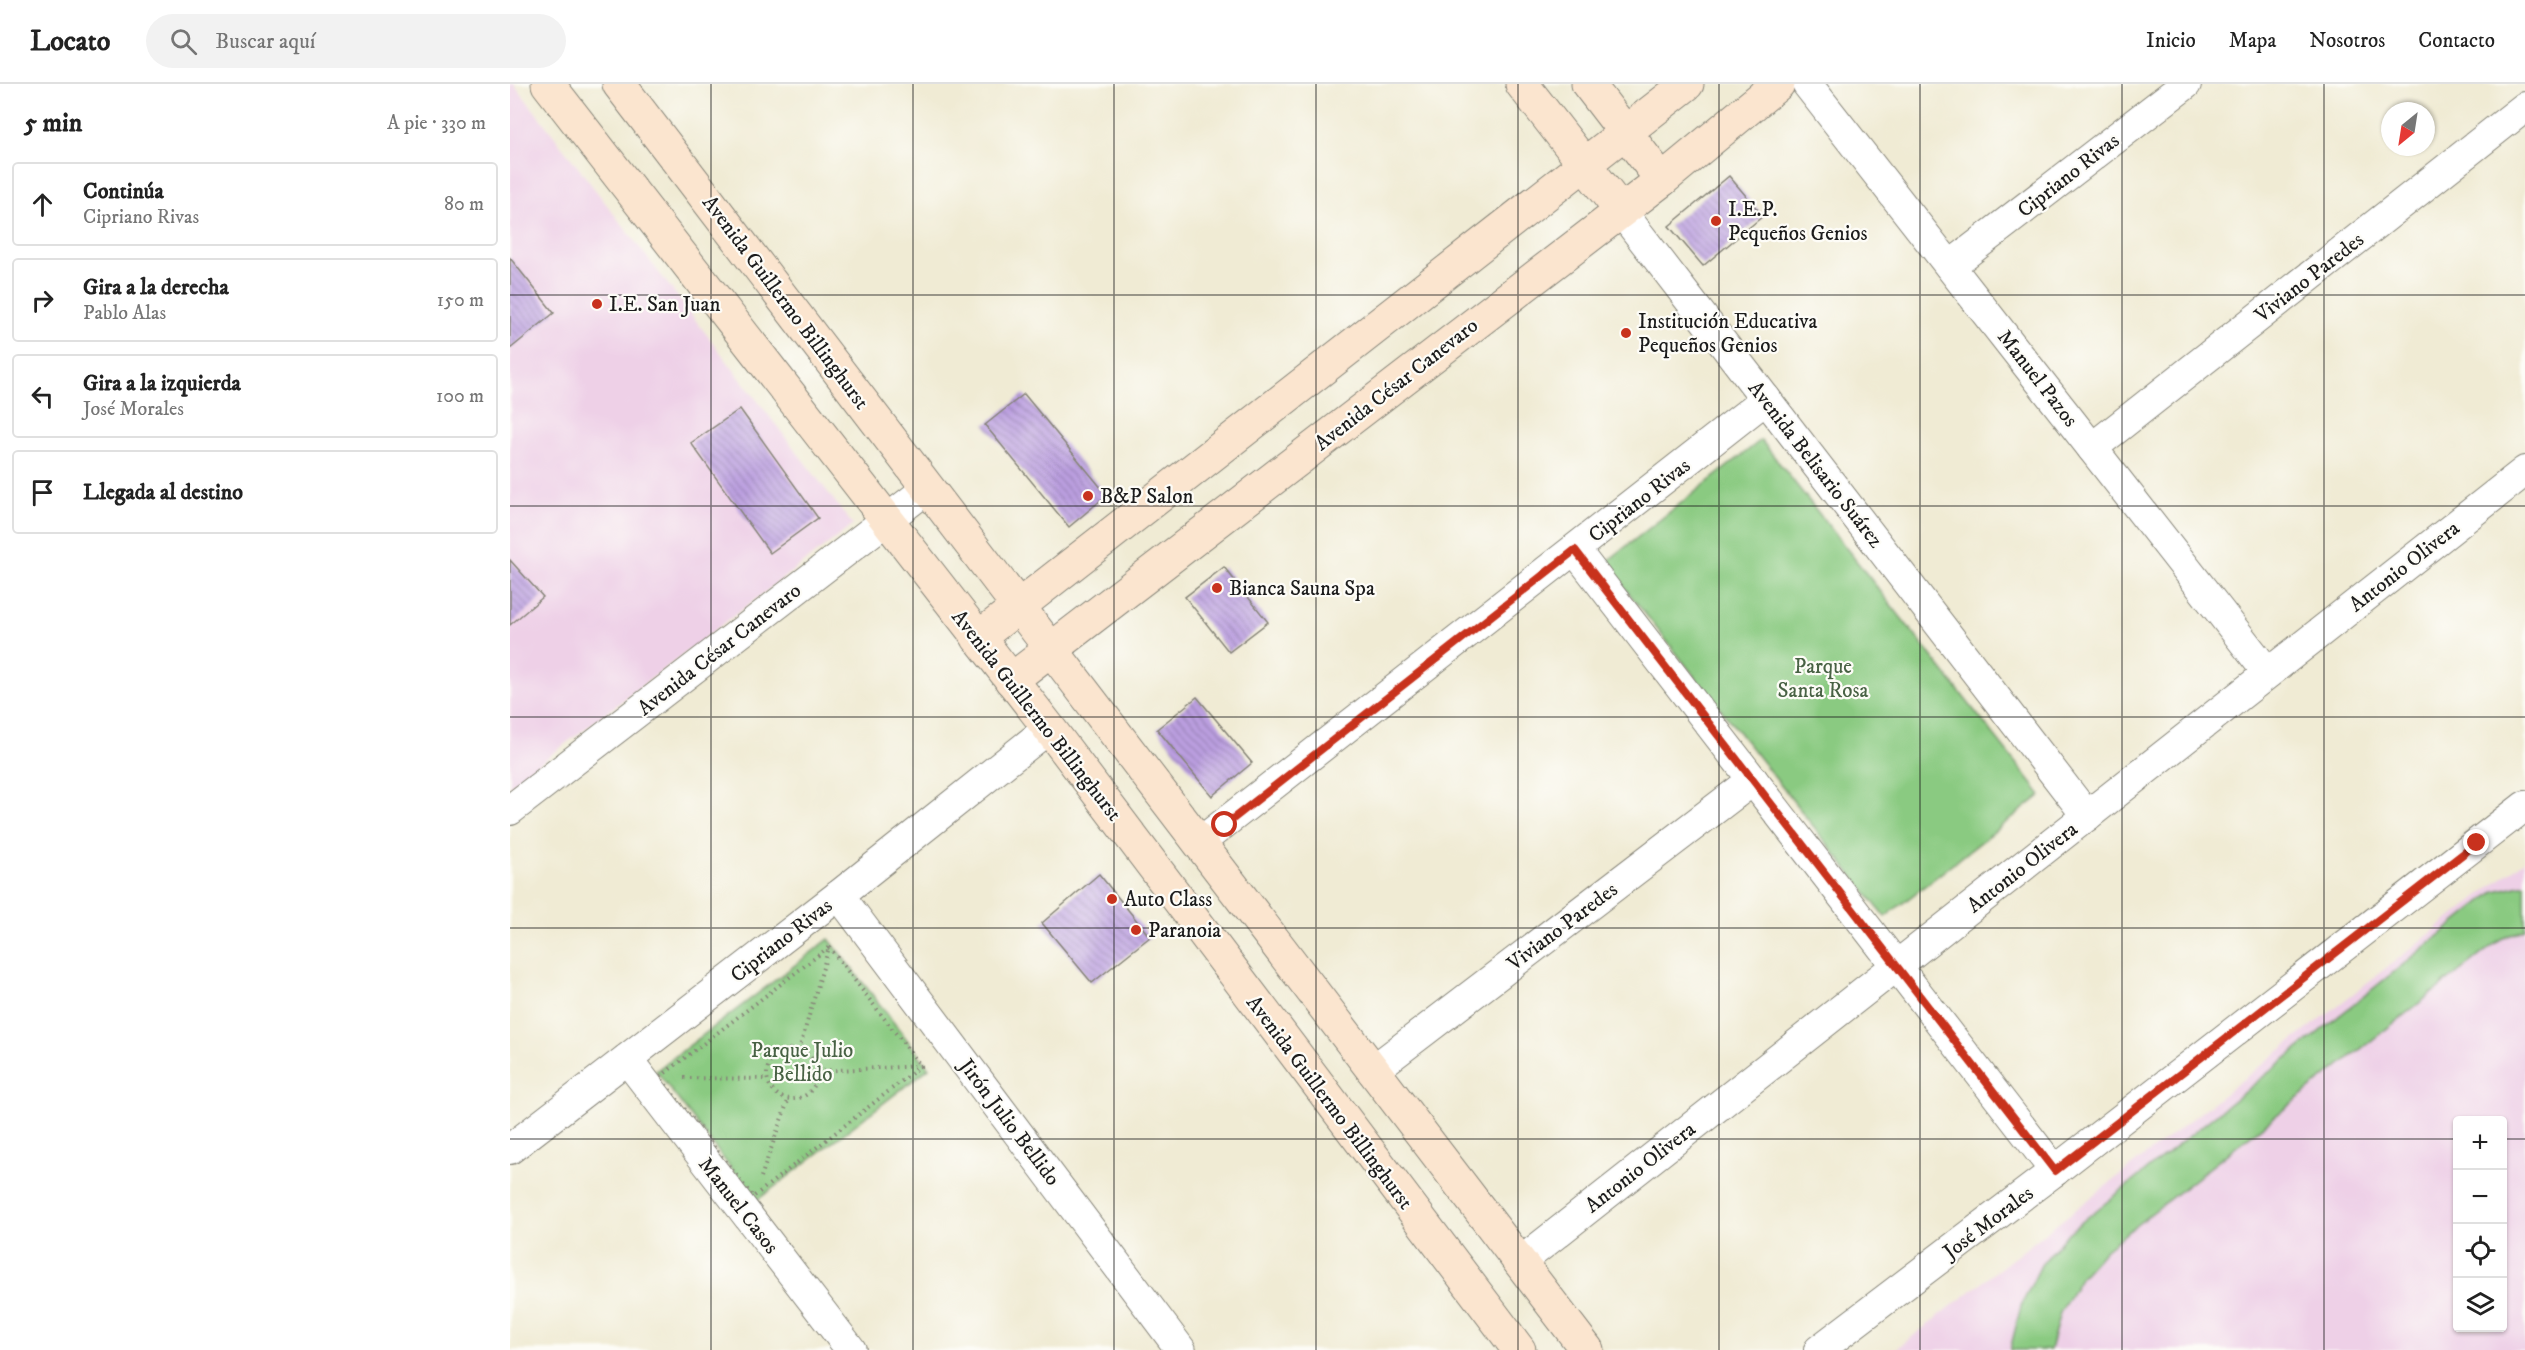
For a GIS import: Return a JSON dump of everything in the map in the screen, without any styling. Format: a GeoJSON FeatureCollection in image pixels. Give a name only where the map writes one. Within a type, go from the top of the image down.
{"type":"FeatureCollection","features":[{"type":"Feature","properties":{"kind":"main road","name":"Avenida Guillermo Billinghurst"},"geometry":{"type":"LineString","coordinates":[[548,84],[1049,728],[1519,1350]]}},
{"type":"Feature","properties":{"kind":"main road","name":"Avenida Guillermo Billinghurst"},"geometry":{"type":"LineString","coordinates":[[619,84],[1587,1350]]}},
{"type":"Feature","properties":{"kind":"main road","name":"Avenida Belisario Suárez"},"geometry":{"type":"LineString","coordinates":[[1522,84],[1621,211]]}},
{"type":"Feature","properties":{"kind":"main road"},"geometry":{"type":"LineString","coordinates":[[1588,84],[1662,180]]}},
{"type":"Feature","properties":{"kind":"main road"},"geometry":{"type":"LineString","coordinates":[[978,638],[1585,166],[1687,84]]}},
{"type":"Feature","properties":{"kind":"main road","name":"Avenida César Canevaro"},"geometry":{"type":"LineString","coordinates":[[1011,680],[1662,180],[1778,84]]}},
{"type":"Feature","properties":{"kind":"street","name":"Manuel Pazos"},"geometry":{"type":"LineString","coordinates":[[1807,84],[2268,673]]}},
{"type":"Feature","properties":{"kind":"street","name":"Cipriano Rivas"},"geometry":{"type":"LineString","coordinates":[[1950,266],[2186,84]]}},
{"type":"Feature","properties":{"kind":"street","name":"Viviano Paredes"},"geometry":{"type":"LineString","coordinates":[[2092,448],[2525,107]]}},
{"type":"Feature","properties":{"kind":"street","name":"Avenida Belisario Suárez"},"geometry":{"type":"LineString","coordinates":[[1621,211],[2087,816]]}},
{"type":"Feature","properties":{"kind":"street","name":"Cipriano Rivas"},"geometry":{"type":"LineString","coordinates":[[1200,843],[1766,399]]}},
{"type":"Feature","properties":{"kind":"street","name":"Antonio Olivera"},"geometry":{"type":"LineString","coordinates":[[1519,1263],[2525,471]]}},
{"type":"Feature","properties":{"kind":"street","name":"Avenida César Canevaro"},"geometry":{"type":"LineString","coordinates":[[510,810],[928,488]]}},
{"type":"Feature","properties":{"kind":"street"},"geometry":{"type":"LineString","coordinates":[[1575,550],[2055,1171]]}},
{"type":"Feature","properties":{"kind":"street","name":"Cipriano Rivas"},"geometry":{"type":"LineString","coordinates":[[510,1149],[839,895],[1049,728]]}},
{"type":"Feature","properties":{"kind":"street","name":"Viviano Paredes"},"geometry":{"type":"LineString","coordinates":[[1372,1071],[1753,780]]}},
{"type":"Feature","properties":{"kind":"street","name":"José Morales"},"geometry":{"type":"LineString","coordinates":[[1819,1350],[2055,1171],[2525,806]]}},
{"type":"Feature","properties":{"kind":"street","name":"Jirón Julio Bellido"},"geometry":{"type":"LineString","coordinates":[[839,895],[1181,1350]]}},
{"type":"Feature","properties":{"kind":"street","name":"Manuel Casos"},"geometry":{"type":"LineString","coordinates":[[627,1059],[747,1202],[851,1350]]}},
{"type":"Feature","properties":{"kind":"path"},"geometry":{"type":"LineString","coordinates":[[799,1050],[829,947],[839,895]]}},
{"type":"Feature","properties":{"kind":"path"},"geometry":{"type":"LineString","coordinates":[[829,947],[921,1066]]}},
{"type":"Feature","properties":{"kind":"path"},"geometry":{"type":"LineString","coordinates":[[660,1077],[829,947]]}},
{"type":"Feature","properties":{"kind":"path"},"geometry":{"type":"LineString","coordinates":[[747,1202],[951,1043]]}},
{"type":"Feature","properties":{"kind":"path"},"geometry":{"type":"LineString","coordinates":[[788,1049],[799,1050],[809,1056],[817,1071],[813,1087],[808,1094],[800,1097],[789,1098],[776,1092],[768,1079],[769,1063],[774,1057],[788,1049]]}},
{"type":"Feature","properties":{"kind":"path"},"geometry":{"type":"LineString","coordinates":[[627,1059],[660,1077],[747,1202]]}},
{"type":"Feature","properties":{"kind":"path"},"geometry":{"type":"LineString","coordinates":[[817,1071],[921,1066]]}},
{"type":"Feature","properties":{"kind":"path"},"geometry":{"type":"LineString","coordinates":[[660,1077],[768,1079]]}},
{"type":"Feature","properties":{"kind":"path"},"geometry":{"type":"LineString","coordinates":[[747,1202],[789,1098]]}},
{"type":"Feature","properties":{"kind":"shaded area","name":"I.E. San Juan"},"geometry":{"type":"Polygon","coordinates":[[[510,84],[514,84],[853,525],[510,786],[510,84]]]}},
{"type":"Feature","properties":{"kind":"shaded area"},"geometry":{"type":"Polygon","coordinates":[[[2525,860],[2525,1350],[1895,1350],[2525,860]]]}},
{"type":"Feature","properties":{"kind":"green space","name":"Parque Santa Rosa"},"geometry":{"type":"Polygon","coordinates":[[[1761,440],[2041,795],[1885,917],[1605,563],[1761,440]]]}},
{"type":"Feature","properties":{"kind":"green space"},"geometry":{"type":"Polygon","coordinates":[[[2525,884],[2525,929],[2501,939],[2106,1249],[2080,1278],[2060,1313],[2050,1350],[2010,1350],[2021,1306],[2041,1265],[2068,1233],[2495,891],[2525,884]]]}},
{"type":"Feature","properties":{"kind":"green space","name":"Parque Julio Bellido"},"geometry":{"type":"Polygon","coordinates":[[[829,939],[929,1068],[756,1201],[656,1071],[829,939]]]}},
{"type":"Feature","properties":{"kind":"building","name":"I.E.P. Pequeños Genios"},"geometry":{"type":"Polygon","coordinates":[[[1729,176],[1763,216],[1703,266],[1669,226],[1729,176]]]}},
{"type":"Feature","properties":{"kind":"building"},"geometry":{"type":"Polygon","coordinates":[[[510,258],[554,313],[510,349],[510,258]]]}},
{"type":"Feature","properties":{"kind":"building"},"geometry":{"type":"Polygon","coordinates":[[[1024,394],[1107,495],[1069,527],[985,425],[1024,394]]]}},
{"type":"Feature","properties":{"kind":"building"},"geometry":{"type":"Polygon","coordinates":[[[740,409],[818,518],[770,553],[691,443],[740,409]]]}},
{"type":"Feature","properties":{"kind":"building"},"geometry":{"type":"Polygon","coordinates":[[[510,560],[543,597],[510,625],[510,560]]]}},
{"type":"Feature","properties":{"kind":"building"},"geometry":{"type":"Polygon","coordinates":[[[1224,567],[1268,622],[1229,652],[1185,597],[1224,567]]]}},
{"type":"Feature","properties":{"kind":"building"},"geometry":{"type":"Polygon","coordinates":[[[1197,697],[1252,763],[1212,796],[1157,729],[1197,697]]]}},
{"type":"Feature","properties":{"kind":"building"},"geometry":{"type":"Polygon","coordinates":[[[1099,874],[1150,937],[1092,983],[1042,923],[1099,874]]]}},
{"type":"Feature","properties":{"kind":"place","name":"I.E.P. Pequeños Genios"},"geometry":{"type":"Point","coordinates":[1716,221]}},
{"type":"Feature","properties":{"kind":"place","name":"I.E. San Juan"},"geometry":{"type":"Point","coordinates":[597,304]}},
{"type":"Feature","properties":{"kind":"place","name":"Institución Educativa Pequeños Genios"},"geometry":{"type":"Point","coordinates":[1626,333]}},
{"type":"Feature","properties":{"kind":"place","name":"B&P Salon"},"geometry":{"type":"Point","coordinates":[1088,496]}},
{"type":"Feature","properties":{"kind":"place","name":"Bianca Sauna Spa"},"geometry":{"type":"Point","coordinates":[1217,588]}},
{"type":"Feature","properties":{"kind":"place","name":"Auto Class"},"geometry":{"type":"Point","coordinates":[1112,899]}},
{"type":"Feature","properties":{"kind":"place","name":"Paranoia"},"geometry":{"type":"Point","coordinates":[1136,930]}},
{"type":"Feature","properties":{"kind":"route"},"geometry":{"type":"LineString","coordinates":[[1225,825],[1575,550],[2055,1171],[2477,843]]}}]}
